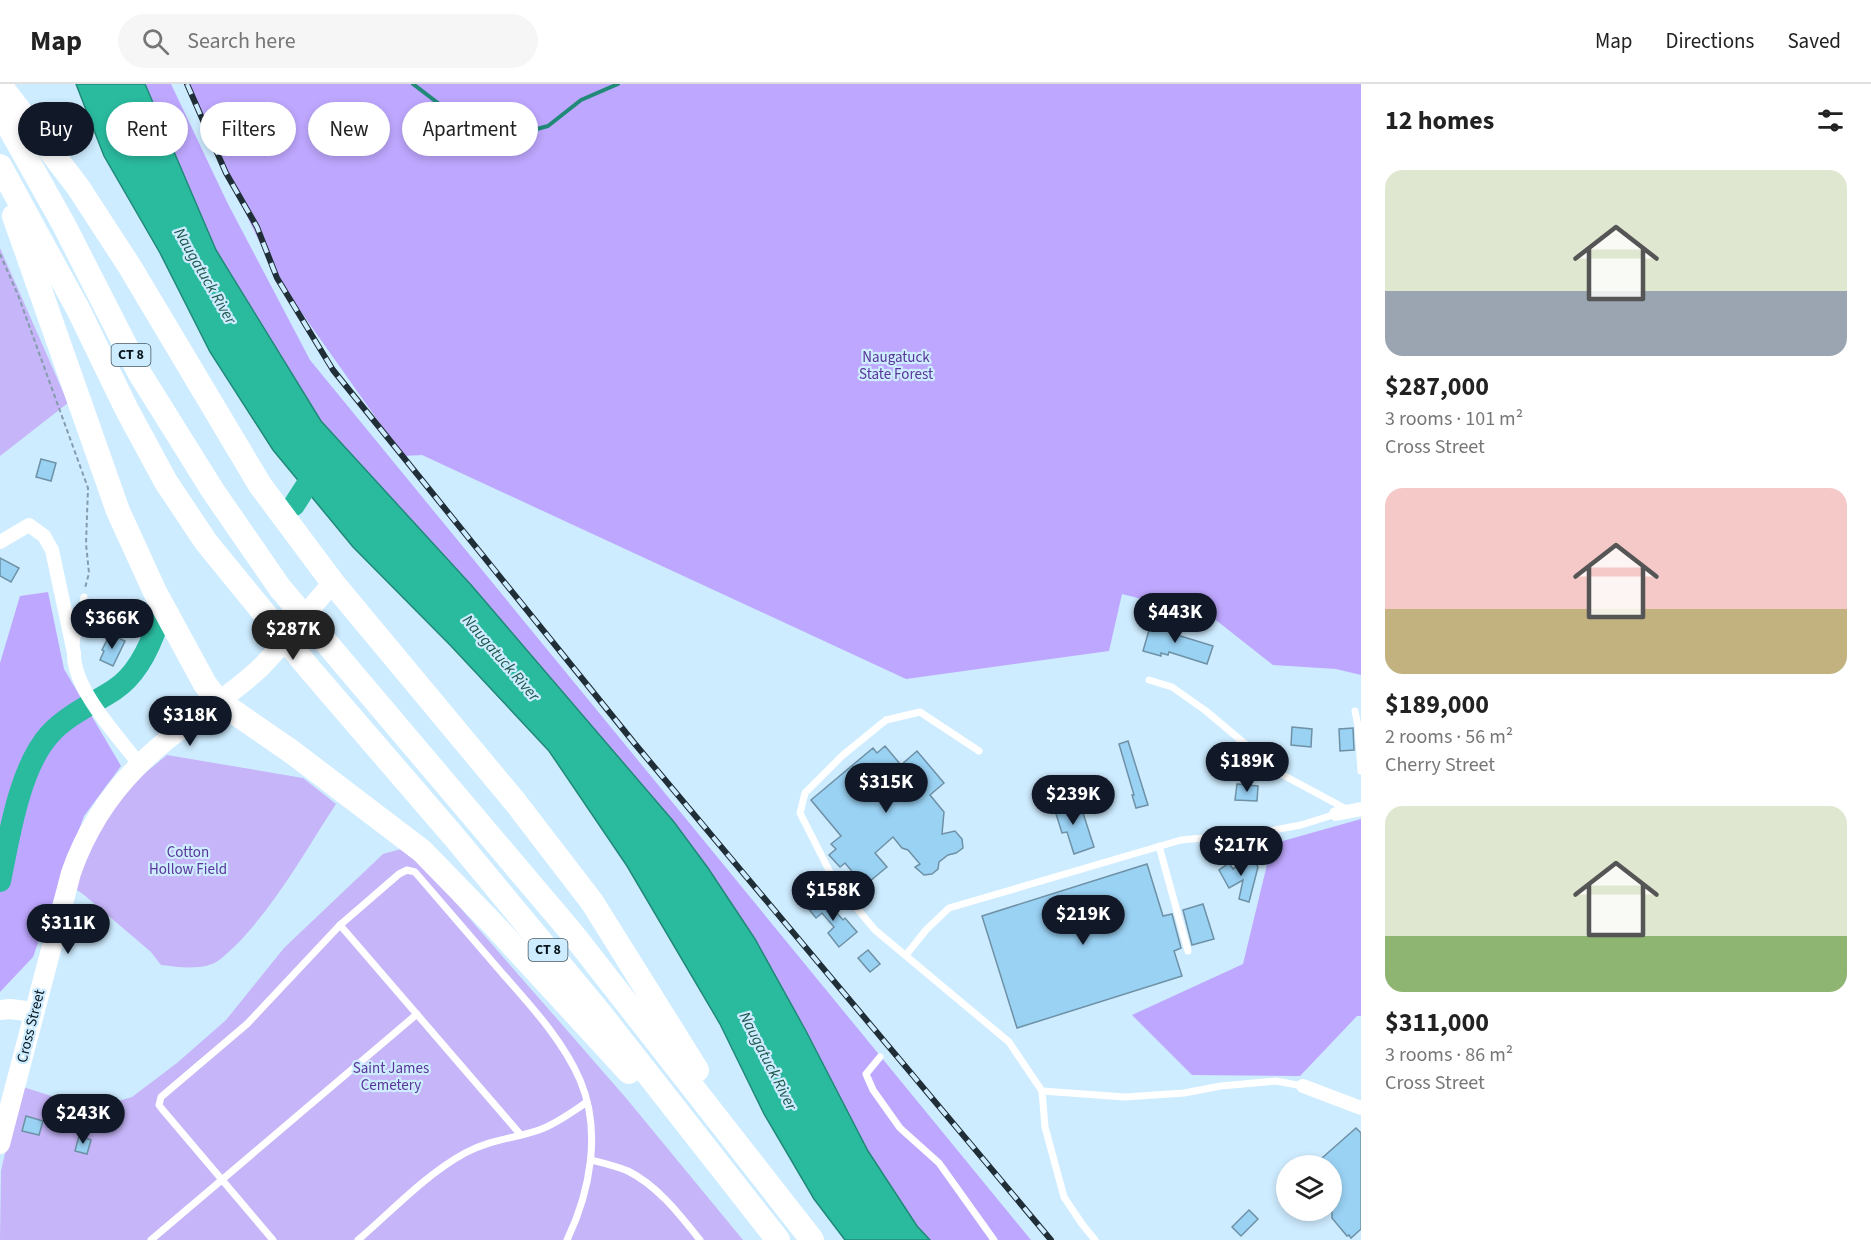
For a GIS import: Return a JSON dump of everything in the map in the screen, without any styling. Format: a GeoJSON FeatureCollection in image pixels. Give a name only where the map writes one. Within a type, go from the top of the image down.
{"type":"FeatureCollection","features":[{"type":"Feature","properties":{"kind":"highway"},"geometry":{"type":"LineString","coordinates":[[0,86],[78,187],[130,267],[260,485],[333,582],[516,802],[592,902],[765,1179]]}},
{"type":"Feature","properties":{"kind":"highway","name":"CT 8"},"geometry":{"type":"LineString","coordinates":[[0,111],[64,225],[140,374],[213,491],[280,588],[572,933],[812,1240]]}},
{"type":"Feature","properties":{"kind":"highway","name":"CT 8"},"geometry":{"type":"LineString","coordinates":[[0,166],[78,309],[127,410],[166,482],[206,542],[308,667],[456,838],[600,1013],[778,1240]]}},
{"type":"Feature","properties":{"kind":"highway"},"geometry":{"type":"LineString","coordinates":[[0,185],[19,226],[118,511],[173,628],[218,702],[292,752],[422,851],[493,924],[752,1206]]}},
{"type":"Feature","properties":{"kind":"street"},"geometry":{"type":"LineString","coordinates":[[0,542],[29,525],[44,536],[52,550],[74,653],[74,663],[87,693],[139,764]]}},
{"type":"Feature","properties":{"kind":"street","name":"Cross Street"},"geometry":{"type":"LineString","coordinates":[[0,1144],[62,905],[86,836],[109,800],[139,764],[257,670],[276,652],[333,582]]}},
{"type":"Feature","properties":{"kind":"street"},"geometry":{"type":"LineString","coordinates":[[0,1010],[34,1012]]}},
{"type":"Feature","properties":{"kind":"street"},"geometry":{"type":"LineString","coordinates":[[1302,1086],[1361,1108]]}},
{"type":"Feature","properties":{"kind":"lane"},"geometry":{"type":"LineString","coordinates":[[74,653],[84,597]]}},
{"type":"Feature","properties":{"kind":"lane"},"geometry":{"type":"LineString","coordinates":[[1149,680],[1172,687],[1206,711],[1281,774],[1349,811]]}},
{"type":"Feature","properties":{"kind":"lane"},"geometry":{"type":"LineString","coordinates":[[1355,711],[1361,771]]}},
{"type":"Feature","properties":{"kind":"lane"},"geometry":{"type":"LineString","coordinates":[[979,752],[920,712],[886,720],[843,755],[805,793],[800,813],[835,882],[875,930],[1009,1042],[1041,1090],[1045,1127],[1064,1197],[1095,1240]]}},
{"type":"Feature","properties":{"kind":"lane"},"geometry":{"type":"LineString","coordinates":[[906,955],[926,930],[950,908],[1181,840],[1258,833],[1301,825],[1349,811]]}},
{"type":"Feature","properties":{"kind":"lane"},"geometry":{"type":"LineString","coordinates":[[1159,846],[1188,951]]}},
{"type":"Feature","properties":{"kind":"lane"},"geometry":{"type":"LineString","coordinates":[[273,1240],[162,1109],[159,1105],[161,1097],[247,1024],[340,925],[403,871],[415,872],[521,995],[555,1038],[580,1080],[590,1116],[591,1160],[580,1211],[567,1240]]}},
{"type":"Feature","properties":{"kind":"lane"},"geometry":{"type":"LineString","coordinates":[[340,925],[520,1134]]}},
{"type":"Feature","properties":{"kind":"lane"},"geometry":{"type":"LineString","coordinates":[[152,1240],[417,1014]]}},
{"type":"Feature","properties":{"kind":"lane"},"geometry":{"type":"LineString","coordinates":[[880,1057],[866,1074],[873,1090],[900,1128],[939,1163],[994,1240]]}},
{"type":"Feature","properties":{"kind":"lane"},"geometry":{"type":"LineString","coordinates":[[1041,1090],[1125,1096],[1184,1093],[1221,1086],[1276,1081],[1302,1086]]}},
{"type":"Feature","properties":{"kind":"lane"},"geometry":{"type":"LineString","coordinates":[[358,1240],[430,1177],[464,1154],[490,1141],[539,1130],[560,1120],[587,1102]]}},
{"type":"Feature","properties":{"kind":"lane"},"geometry":{"type":"LineString","coordinates":[[591,1160],[616,1166],[640,1179],[659,1194],[700,1240]]}},
{"type":"Feature","properties":{"kind":"path"},"geometry":{"type":"LineString","coordinates":[[0,254],[18,295],[88,488],[86,544],[89,573],[84,597]]}},
{"type":"Feature","properties":{"kind":"green space"},"geometry":{"type":"Polygon","coordinates":[[[145,84],[171,84],[180,102],[153,102],[145,84]]]}},
{"type":"Feature","properties":{"kind":"green space","name":"Naugatuck State Forest"},"geometry":{"type":"Polygon","coordinates":[[[187,84],[1361,84],[1361,675],[1336,669],[1273,665],[1212,617],[1122,594],[1109,651],[906,679],[422,455],[403,456],[277,278],[219,156],[296,156],[296,102],[200,102],[200,114],[187,84]]]}},
{"type":"Feature","properties":{"kind":"green space"},"geometry":{"type":"Polygon","coordinates":[[[188,120],[200,145],[200,156],[205,156],[310,360],[1031,1240],[930,1240],[917,1226],[868,1151],[674,822],[472,586],[321,421],[216,250],[176,156],[188,156],[188,120]]]}},
{"type":"Feature","properties":{"kind":"green space"},"geometry":{"type":"Polygon","coordinates":[[[0,248],[68,403],[0,456],[0,248]]]}},
{"type":"Feature","properties":{"kind":"green space"},"geometry":{"type":"Polygon","coordinates":[[[48,592],[64,669],[121,766],[84,816],[33,957],[0,992],[0,663],[20,596],[48,592]]]}},
{"type":"Feature","properties":{"kind":"green space","name":"Cotton Hollow Field"},"geometry":{"type":"Polygon","coordinates":[[[167,755],[303,778],[336,804],[288,878],[249,931],[221,959],[200,967],[161,965],[151,952],[72,887],[110,810],[144,774],[167,755]]]}},
{"type":"Feature","properties":{"kind":"green space"},"geometry":{"type":"Polygon","coordinates":[[[1361,819],[1361,1016],[1357,1016],[1300,1076],[1192,1075],[1132,1015],[1243,964],[1272,844],[1361,819]]]}},
{"type":"Feature","properties":{"kind":"green space","name":"Saint James Cemetery"},"geometry":{"type":"Polygon","coordinates":[[[401,849],[429,872],[626,1098],[743,1240],[0,1240],[1,1171],[20,1086],[92,1109],[132,1097],[177,1063],[226,1020],[284,948],[383,854],[401,849]]]}},
{"type":"Feature","properties":{"kind":"water","name":"Naugatuck River"},"geometry":{"type":"Polygon","coordinates":[[[76,84],[145,84],[153,102],[106,102],[106,156],[176,156],[216,250],[321,421],[472,586],[674,822],[755,939],[868,1151],[917,1226],[930,1240],[845,1240],[814,1199],[764,1114],[720,1024],[627,866],[549,751],[451,646],[353,547],[273,450],[210,352],[160,253],[104,156],[94,130],[94,102],[83,102],[76,84]]]}},
{"type":"Feature","properties":{"kind":"building"},"geometry":{"type":"Polygon","coordinates":[[[41,459],[56,463],[51,481],[36,477],[41,459]]]}},
{"type":"Feature","properties":{"kind":"building"},"geometry":{"type":"Polygon","coordinates":[[[0,558],[19,568],[11,582],[0,576],[0,558]]]}},
{"type":"Feature","properties":{"kind":"building"},"geometry":{"type":"Polygon","coordinates":[[[1152,620],[1176,627],[1174,634],[1213,646],[1207,664],[1169,652],[1168,655],[1161,653],[1161,656],[1143,651],[1152,620]]]}},
{"type":"Feature","properties":{"kind":"building"},"geometry":{"type":"Polygon","coordinates":[[[110,634],[125,641],[113,666],[100,660],[110,634]]]}},
{"type":"Feature","properties":{"kind":"building"},"geometry":{"type":"Polygon","coordinates":[[[1292,727],[1312,729],[1311,747],[1291,745],[1292,727]]]}},
{"type":"Feature","properties":{"kind":"building"},"geometry":{"type":"Polygon","coordinates":[[[1353,728],[1354,750],[1340,751],[1339,729],[1353,728]]]}},
{"type":"Feature","properties":{"kind":"building"},"geometry":{"type":"Polygon","coordinates":[[[1128,741],[1148,805],[1136,808],[1119,744],[1128,741]]]}},
{"type":"Feature","properties":{"kind":"building"},"geometry":{"type":"Polygon","coordinates":[[[885,746],[901,765],[917,751],[944,783],[930,795],[944,812],[942,834],[955,831],[962,839],[963,848],[939,862],[938,869],[932,874],[924,875],[915,867],[920,864],[893,837],[875,853],[887,867],[864,886],[845,863],[840,867],[829,855],[836,849],[831,844],[841,836],[811,800],[873,748],[877,753],[885,746]]]}},
{"type":"Feature","properties":{"kind":"building"},"geometry":{"type":"Polygon","coordinates":[[[1237,784],[1258,786],[1257,801],[1235,800],[1237,784]]]}},
{"type":"Feature","properties":{"kind":"building"},"geometry":{"type":"Polygon","coordinates":[[[1064,794],[1071,816],[1083,813],[1094,847],[1074,854],[1067,832],[1062,833],[1051,798],[1064,794]]]}},
{"type":"Feature","properties":{"kind":"building"},"geometry":{"type":"Polygon","coordinates":[[[1252,857],[1258,867],[1249,902],[1239,899],[1243,880],[1229,888],[1219,870],[1229,863],[1233,869],[1252,857]]]}},
{"type":"Feature","properties":{"kind":"building"},"geometry":{"type":"Polygon","coordinates":[[[1147,864],[1163,916],[1172,914],[1181,948],[1174,951],[1182,976],[1017,1028],[982,916],[1147,864]]]}},
{"type":"Feature","properties":{"kind":"building"},"geometry":{"type":"Polygon","coordinates":[[[822,896],[857,932],[839,947],[828,933],[834,927],[822,913],[816,918],[808,908],[822,896]]]}},
{"type":"Feature","properties":{"kind":"building"},"geometry":{"type":"Polygon","coordinates":[[[1203,904],[1214,939],[1192,945],[1183,910],[1203,904]]]}},
{"type":"Feature","properties":{"kind":"building"},"geometry":{"type":"Polygon","coordinates":[[[868,950],[880,964],[870,972],[858,958],[868,950]]]}},
{"type":"Feature","properties":{"kind":"building"},"geometry":{"type":"Polygon","coordinates":[[[26,1116],[43,1121],[39,1135],[22,1131],[26,1116]]]}},
{"type":"Feature","properties":{"kind":"building"},"geometry":{"type":"Polygon","coordinates":[[[1356,1128],[1361,1133],[1361,1229],[1351,1238],[1334,1221],[1342,1221],[1342,1155],[1325,1155],[1356,1128]]]}},
{"type":"Feature","properties":{"kind":"building"},"geometry":{"type":"Polygon","coordinates":[[[79,1136],[91,1140],[87,1154],[75,1151],[79,1136]]]}},
{"type":"Feature","properties":{"kind":"building"},"geometry":{"type":"Polygon","coordinates":[[[1249,1210],[1258,1219],[1241,1236],[1232,1227],[1249,1210]]]}},
{"type":"Feature","properties":{"kind":"waterway"},"geometry":{"type":"LineString","coordinates":[[413,84],[468,126],[511,136],[548,126],[581,100],[618,84]]}},
{"type":"Feature","properties":{"kind":"waterway"},"geometry":{"type":"LineString","coordinates":[[294,505],[321,463]]}},
{"type":"Feature","properties":{"kind":"waterway"},"geometry":{"type":"LineString","coordinates":[[0,881],[17,804],[30,765],[39,748],[64,721],[114,690],[129,677],[147,651],[158,622]]}},
{"type":"Feature","properties":{"kind":"railway"},"geometry":{"type":"LineString","coordinates":[[187,84],[226,173],[257,227],[277,278],[333,370],[635,744],[1051,1240]]}}]}
